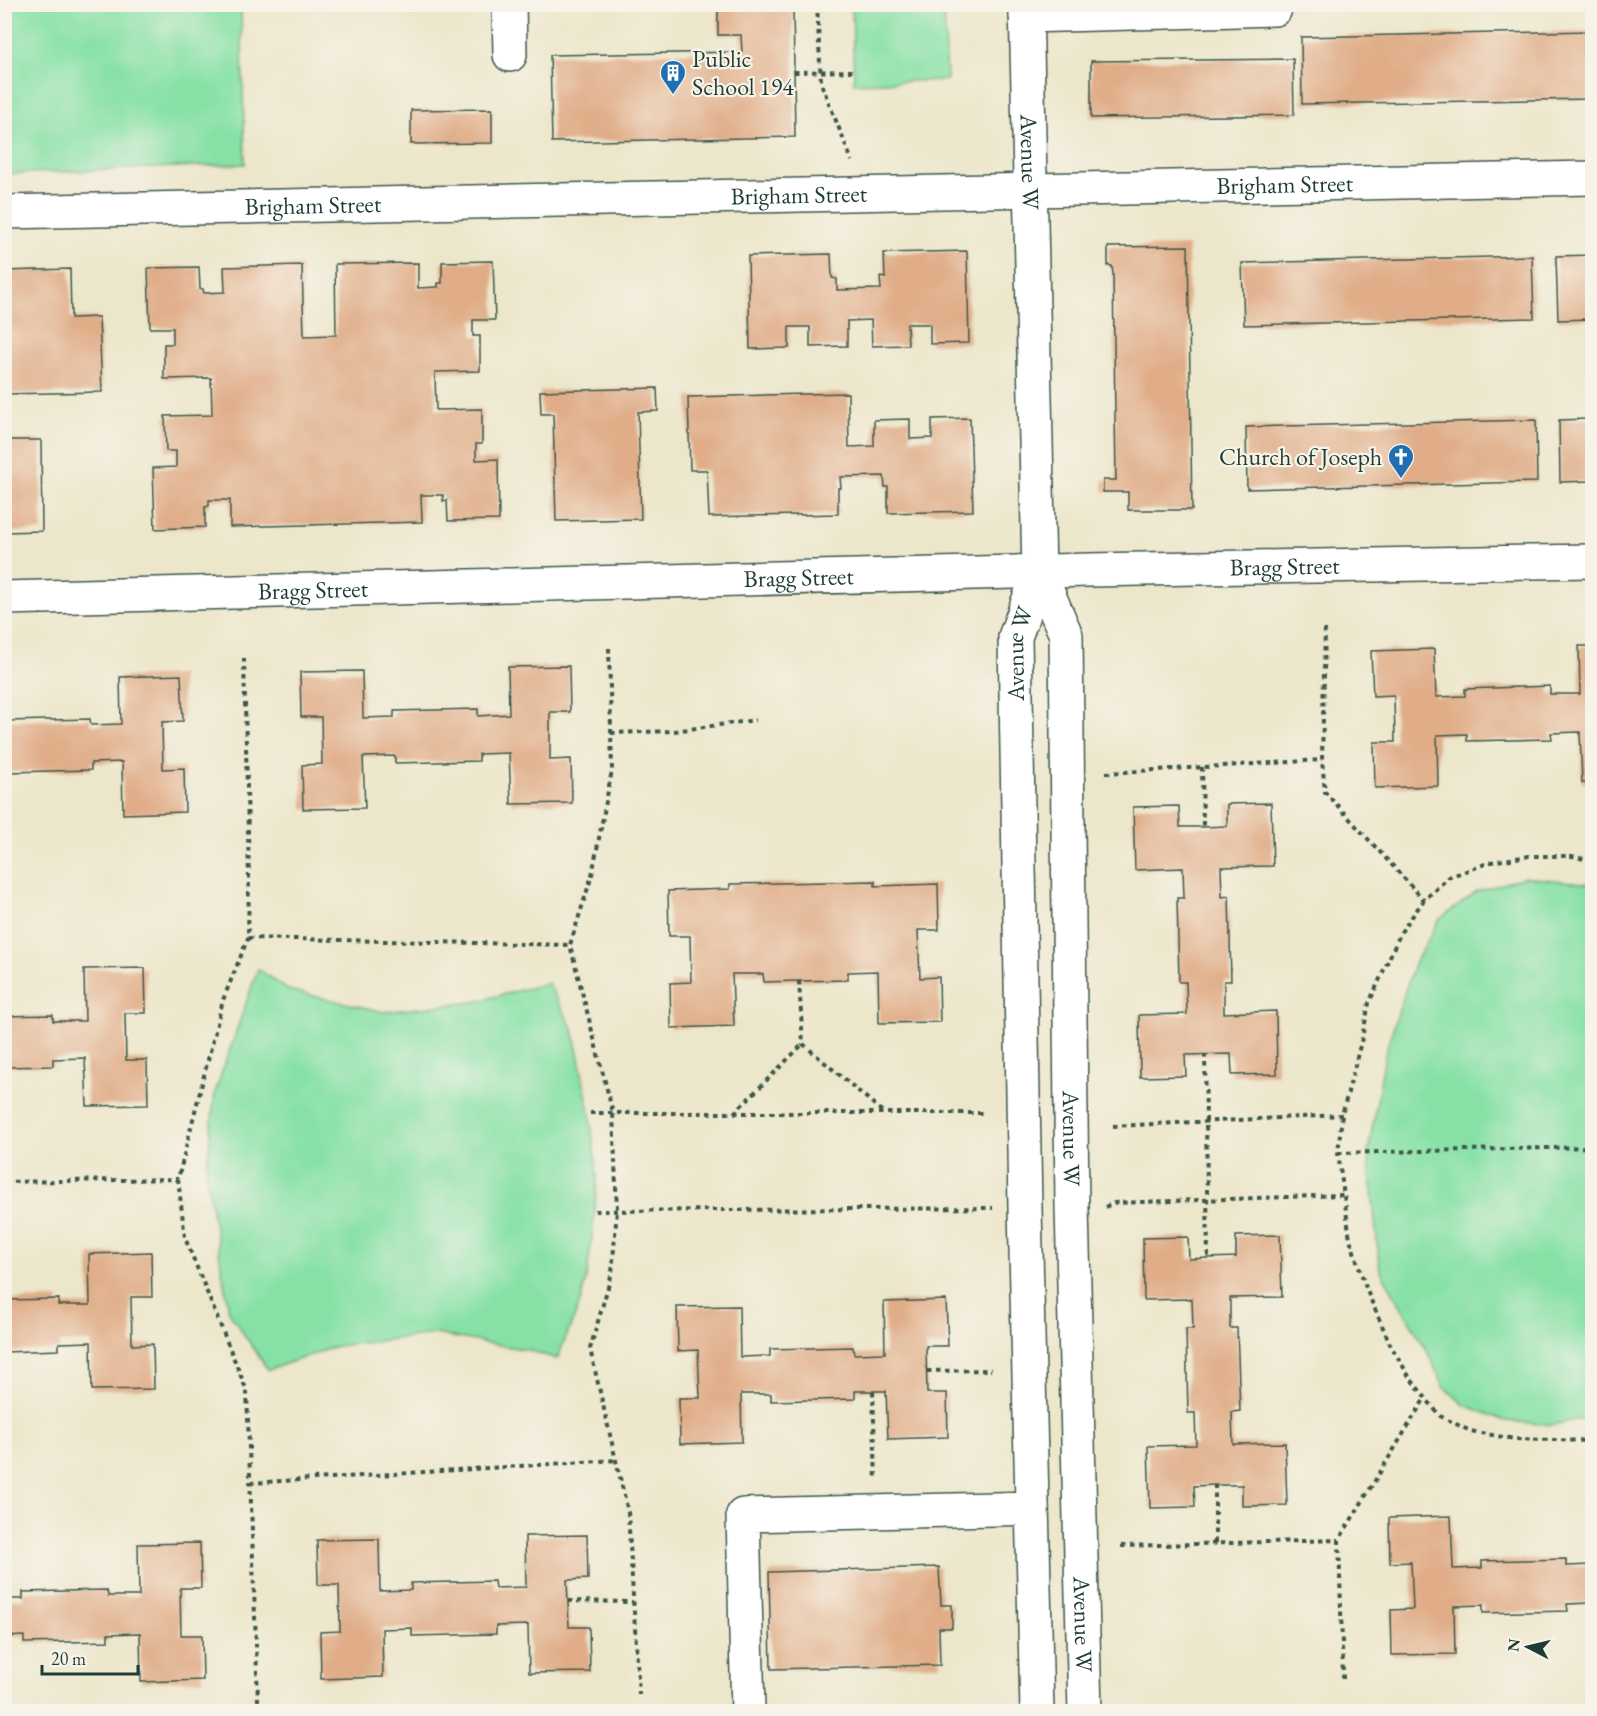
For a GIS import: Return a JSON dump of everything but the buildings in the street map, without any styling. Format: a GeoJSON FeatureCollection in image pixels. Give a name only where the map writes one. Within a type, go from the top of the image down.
{"type":"FeatureCollection","features":[{"type":"Feature","properties":{"kind":"street"},"geometry":{"type":"LineString","coordinates":[[509,4],[510,55]]}},
{"type":"Feature","properties":{"kind":"street"},"geometry":{"type":"LineString","coordinates":[[1026,10],[1275,9]]}},
{"type":"Feature","properties":{"kind":"street","name":"Avenue W"},"geometry":{"type":"LineString","coordinates":[[1026,10],[1038,572],[1015,637],[1037,1712]]}},
{"type":"Feature","properties":{"kind":"street","name":"Brigham Street"},"geometry":{"type":"LineString","coordinates":[[4,212],[1593,178]]}},
{"type":"Feature","properties":{"kind":"street","name":"Bragg Street"},"geometry":{"type":"LineString","coordinates":[[4,598],[1038,572],[1593,561]]}},
{"type":"Feature","properties":{"kind":"street","name":"Avenue W"},"geometry":{"type":"LineString","coordinates":[[1038,572],[1066,635],[1072,1208],[1085,1712]]}},
{"type":"Feature","properties":{"kind":"street"},"geometry":{"type":"LineString","coordinates":[[748,1712],[743,1515],[1032,1508]]}},
{"type":"Feature","properties":{"kind":"path"},"geometry":{"type":"LineString","coordinates":[[817,4],[821,83],[852,161]]}},
{"type":"Feature","properties":{"kind":"path"},"geometry":{"type":"LineString","coordinates":[[794,72],[854,71]]}},
{"type":"Feature","properties":{"kind":"path"},"geometry":{"type":"LineString","coordinates":[[1325,629],[1322,760],[1325,792],[1424,900]]}},
{"type":"Feature","properties":{"kind":"path"},"geometry":{"type":"LineString","coordinates":[[609,648],[612,770],[592,875],[570,945],[614,1113],[617,1210],[612,1273],[590,1350],[628,1512],[639,1695]]}},
{"type":"Feature","properties":{"kind":"path"},"geometry":{"type":"LineString","coordinates":[[244,658],[249,878],[248,938],[223,1000],[178,1179],[185,1238],[247,1391],[258,1701]]}},
{"type":"Feature","properties":{"kind":"path"},"geometry":{"type":"LineString","coordinates":[[611,733],[674,731],[756,720]]}},
{"type":"Feature","properties":{"kind":"path"},"geometry":{"type":"LineString","coordinates":[[1106,774],[1322,760]]}},
{"type":"Feature","properties":{"kind":"path"},"geometry":{"type":"LineString","coordinates":[[1202,767],[1203,827]]}},
{"type":"Feature","properties":{"kind":"path"},"geometry":{"type":"LineString","coordinates":[[1592,1442],[1514,1439],[1470,1431],[1440,1416],[1410,1378],[1391,1346],[1366,1291],[1350,1239],[1338,1153],[1342,1115],[1369,1003],[1401,932],[1424,900],[1449,877],[1491,862],[1529,856],[1572,856],[1593,861]]}},
{"type":"Feature","properties":{"kind":"path"},"geometry":{"type":"LineString","coordinates":[[248,938],[570,945]]}},
{"type":"Feature","properties":{"kind":"path"},"geometry":{"type":"LineString","coordinates":[[799,981],[803,1044],[883,1113]]}},
{"type":"Feature","properties":{"kind":"path"},"geometry":{"type":"LineString","coordinates":[[734,1113],[803,1044]]}},
{"type":"Feature","properties":{"kind":"path"},"geometry":{"type":"LineString","coordinates":[[1205,1054],[1208,1258]]}},
{"type":"Feature","properties":{"kind":"path"},"geometry":{"type":"LineString","coordinates":[[590,1113],[986,1113]]}},
{"type":"Feature","properties":{"kind":"path"},"geometry":{"type":"LineString","coordinates":[[1113,1126],[1342,1115]]}},
{"type":"Feature","properties":{"kind":"path"},"geometry":{"type":"LineString","coordinates":[[1338,1153],[1593,1147]]}},
{"type":"Feature","properties":{"kind":"path"},"geometry":{"type":"LineString","coordinates":[[4,1182],[178,1179]]}},
{"type":"Feature","properties":{"kind":"path"},"geometry":{"type":"LineString","coordinates":[[1104,1208],[1114,1203],[1344,1195]]}},
{"type":"Feature","properties":{"kind":"path"},"geometry":{"type":"LineString","coordinates":[[595,1210],[999,1208]]}},
{"type":"Feature","properties":{"kind":"path"},"geometry":{"type":"LineString","coordinates":[[927,1371],[991,1370]]}},
{"type":"Feature","properties":{"kind":"path"},"geometry":{"type":"LineString","coordinates":[[873,1391],[877,1512]]}},
{"type":"Feature","properties":{"kind":"path"},"geometry":{"type":"LineString","coordinates":[[1343,1679],[1339,1540],[1425,1398]]}},
{"type":"Feature","properties":{"kind":"path"},"geometry":{"type":"LineString","coordinates":[[250,1483],[616,1460]]}},
{"type":"Feature","properties":{"kind":"path"},"geometry":{"type":"LineString","coordinates":[[1215,1485],[1215,1543]]}},
{"type":"Feature","properties":{"kind":"path"},"geometry":{"type":"LineString","coordinates":[[1121,1546],[1339,1540]]}},
{"type":"Feature","properties":{"kind":"path"},"geometry":{"type":"LineString","coordinates":[[568,1600],[633,1602]]}},
{"type":"Feature","properties":{"kind":"green space"},"geometry":{"type":"Polygon","coordinates":[[[4,5],[241,5],[245,164],[5,174],[4,5]]]}},
{"type":"Feature","properties":{"kind":"green space"},"geometry":{"type":"Polygon","coordinates":[[[852,5],[944,5],[947,80],[854,83],[852,5]]]}},
{"type":"Feature","properties":{"kind":"green space"},"geometry":{"type":"Polygon","coordinates":[[[1524,877],[1592,884],[1592,1417],[1552,1425],[1506,1421],[1465,1405],[1444,1387],[1425,1347],[1380,1270],[1368,1153],[1386,1050],[1414,964],[1440,919],[1477,892],[1524,877]]]}},
{"type":"Feature","properties":{"kind":"green space"},"geometry":{"type":"Polygon","coordinates":[[[258,969],[288,990],[384,1012],[474,1002],[548,983],[573,1029],[590,1113],[597,1176],[587,1275],[580,1303],[557,1359],[528,1350],[435,1334],[337,1346],[268,1370],[229,1312],[206,1174],[215,1092],[258,969]]]}},
{"type":"Feature","properties":{"kind":"place","name":"Public School 194"},"geometry":{"type":"Point","coordinates":[673,96]}},
{"type":"Feature","properties":{"kind":"place","name":"Church of Joseph"},"geometry":{"type":"Point","coordinates":[1401,480]}}]}
